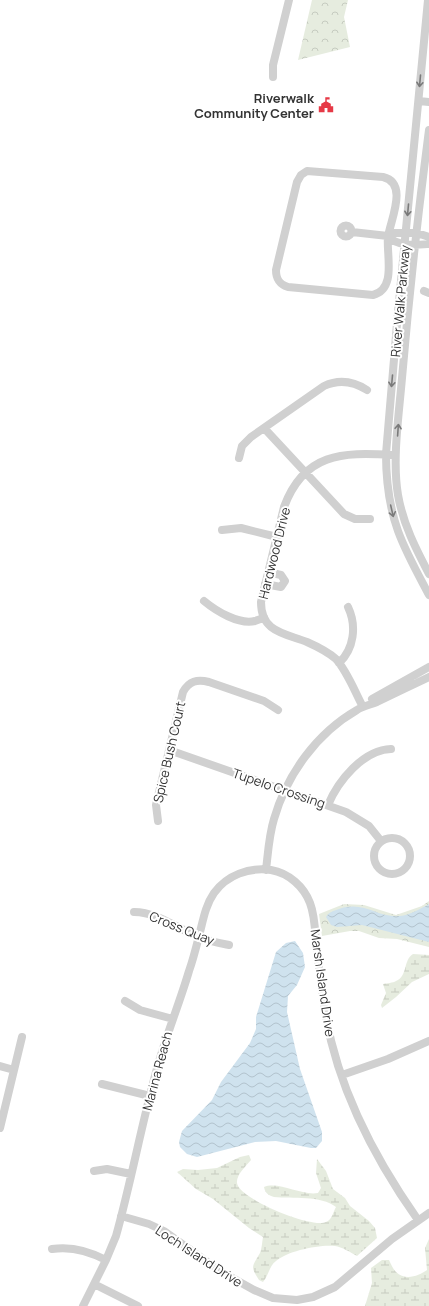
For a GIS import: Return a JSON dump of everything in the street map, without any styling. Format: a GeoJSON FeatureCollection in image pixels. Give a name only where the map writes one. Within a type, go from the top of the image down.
{"type":"FeatureCollection","features":[{"type":"Feature","properties":{"kind":"street"},"geometry":{"type":"LineString","coordinates":[[273,76],[273,65],[289,0]]}},
{"type":"Feature","properties":{"kind":"street","name":"River Walk Parkway"},"geometry":{"type":"LineString","coordinates":[[428,0],[386,454],[387,488],[393,517],[405,547],[429,595]]}},
{"type":"Feature","properties":{"kind":"street"},"geometry":{"type":"LineString","coordinates":[[418,101],[429,102]]}},
{"type":"Feature","properties":{"kind":"street","name":"River Walk Parkway"},"geometry":{"type":"LineString","coordinates":[[429,130],[408,302],[396,455],[396,484],[401,508],[411,537],[429,574]]}},
{"type":"Feature","properties":{"kind":"street"},"geometry":{"type":"LineString","coordinates":[[307,171],[383,177],[390,180],[395,185],[396,191],[394,217],[388,236],[389,259],[387,280],[384,289],[378,294],[288,288],[279,283],[277,280],[276,270],[297,182],[301,175],[307,171]]}},
{"type":"Feature","properties":{"kind":"street"},"geometry":{"type":"LineString","coordinates":[[352,232],[388,236],[394,233],[406,233],[429,237]]}},
{"type":"Feature","properties":{"kind":"street"},"geometry":{"type":"LineString","coordinates":[[388,236],[392,241],[405,244],[429,244]]}},
{"type":"Feature","properties":{"kind":"street"},"geometry":{"type":"LineString","coordinates":[[239,458],[242,446],[246,441],[329,384],[348,382],[368,390]]}},
{"type":"Feature","properties":{"kind":"street"},"geometry":{"type":"LineString","coordinates":[[264,428],[344,514],[355,519],[370,519]]}},
{"type":"Feature","properties":{"kind":"street","name":"Hardwood Drive"},"geometry":{"type":"LineString","coordinates":[[363,707],[339,664],[334,658],[311,644],[274,630],[264,617],[261,602],[288,496],[295,485],[306,473],[316,465],[337,456],[348,454],[396,455]]}},
{"type":"Feature","properties":{"kind":"street"},"geometry":{"type":"LineString","coordinates":[[222,530],[241,528],[277,536]]}},
{"type":"Feature","properties":{"kind":"street"},"geometry":{"type":"LineString","coordinates":[[265,584],[282,587],[285,581],[281,576],[268,572]]}},
{"type":"Feature","properties":{"kind":"street"},"geometry":{"type":"LineString","coordinates":[[204,601],[221,613],[242,620],[254,621],[264,617]]}},
{"type":"Feature","properties":{"kind":"street"},"geometry":{"type":"LineString","coordinates":[[339,664],[346,657],[351,647],[352,621],[348,607]]}},
{"type":"Feature","properties":{"kind":"street"},"geometry":{"type":"LineString","coordinates":[[266,870],[273,823],[278,806],[299,765],[315,744],[337,724],[373,699],[429,667]]}},
{"type":"Feature","properties":{"kind":"street"},"geometry":{"type":"LineString","coordinates":[[363,707],[375,703],[429,677]]}},
{"type":"Feature","properties":{"kind":"street","name":"Spice Bush Court"},"geometry":{"type":"LineString","coordinates":[[158,821],[156,805],[185,688],[194,681],[202,680],[264,701],[278,710]]}},
{"type":"Feature","properties":{"kind":"street"},"geometry":{"type":"LineString","coordinates":[[328,805],[331,797],[339,785],[355,767],[371,754],[378,751],[391,749]]}},
{"type":"Feature","properties":{"kind":"street","name":"Tupelo Crossing"},"geometry":{"type":"LineString","coordinates":[[169,750],[346,812],[369,826],[381,841]]}},
{"type":"Feature","properties":{"kind":"street"},"geometry":{"type":"LineString","coordinates":[[389,838],[398,839],[405,844],[410,852],[410,860],[406,868],[399,874],[390,875],[381,872],[375,865],[373,857],[375,848],[381,841],[389,838]]}},
{"type":"Feature","properties":{"kind":"street","name":"Marina Reach"},"geometry":{"type":"LineString","coordinates":[[83,1306],[114,1241],[158,1065],[172,1019],[189,972],[206,908],[213,894],[227,880],[248,870],[266,870]]}},
{"type":"Feature","properties":{"kind":"street","name":"Marsh Island Drive"},"geometry":{"type":"LineString","coordinates":[[266,870],[281,873],[294,880],[310,902],[314,918],[320,984],[326,1020],[342,1075],[352,1103],[371,1145],[418,1220]]}},
{"type":"Feature","properties":{"kind":"street","name":"Cross Quay"},"geometry":{"type":"LineString","coordinates":[[134,912],[154,915],[199,937],[229,945]]}},
{"type":"Feature","properties":{"kind":"street"},"geometry":{"type":"LineString","coordinates":[[125,1001],[140,1010],[172,1019]]}},
{"type":"Feature","properties":{"kind":"street"},"geometry":{"type":"LineString","coordinates":[[0,1128],[22,1037]]}},
{"type":"Feature","properties":{"kind":"street"},"geometry":{"type":"LineString","coordinates":[[342,1075],[394,1057],[429,1042]]}},
{"type":"Feature","properties":{"kind":"street"},"geometry":{"type":"LineString","coordinates":[[0,1066],[14,1070]]}},
{"type":"Feature","properties":{"kind":"street"},"geometry":{"type":"LineString","coordinates":[[102,1084],[150,1096]]}},
{"type":"Feature","properties":{"kind":"street"},"geometry":{"type":"LineString","coordinates":[[94,1171],[107,1169],[131,1174]]}},
{"type":"Feature","properties":{"kind":"street","name":"Loch Island Drive"},"geometry":{"type":"LineString","coordinates":[[121,1216],[149,1224],[164,1231],[220,1271],[254,1290],[284,1303],[313,1297],[335,1287],[392,1240],[429,1213]]}},
{"type":"Feature","properties":{"kind":"street"},"geometry":{"type":"LineString","coordinates":[[52,1249],[62,1247],[74,1249],[91,1253],[106,1260]]}},
{"type":"Feature","properties":{"kind":"street"},"geometry":{"type":"LineString","coordinates":[[94,1284],[138,1306]]}},
{"type":"Feature","properties":{"kind":"green space"},"geometry":{"type":"Polygon","coordinates":[[[312,0],[348,0],[344,17],[350,47],[298,60],[312,0]]]}},
{"type":"Feature","properties":{"kind":"green space"},"geometry":{"type":"Polygon","coordinates":[[[429,901],[429,947],[397,939],[379,938],[359,931],[350,931],[322,936],[319,914],[344,904],[364,905],[396,915],[422,906],[429,901]]]}},
{"type":"Feature","properties":{"kind":"green space"},"geometry":{"type":"Polygon","coordinates":[[[413,954],[429,955],[429,974],[412,982],[382,1008],[381,1005],[386,993],[383,984],[400,979],[408,960],[413,954]]]}},
{"type":"Feature","properties":{"kind":"green space"},"geometry":{"type":"Polygon","coordinates":[[[249,1155],[251,1160],[238,1177],[237,1183],[241,1190],[250,1197],[292,1217],[318,1223],[328,1221],[336,1207],[330,1203],[306,1198],[274,1197],[267,1194],[264,1187],[276,1186],[304,1192],[318,1193],[321,1188],[316,1173],[317,1159],[326,1171],[333,1189],[345,1198],[350,1206],[369,1221],[375,1228],[377,1238],[357,1256],[335,1246],[321,1246],[296,1251],[281,1257],[272,1265],[263,1282],[259,1280],[254,1272],[253,1266],[261,1251],[263,1237],[249,1228],[213,1199],[196,1189],[177,1172],[183,1169],[198,1170],[217,1168],[240,1157],[249,1155]]]}},
{"type":"Feature","properties":{"kind":"green space"},"geometry":{"type":"Polygon","coordinates":[[[429,1239],[429,1306],[365,1306],[372,1283],[371,1268],[382,1260],[389,1260],[396,1272],[400,1275],[412,1277],[420,1274],[427,1270],[425,1248],[429,1239]]]}},
{"type":"Feature","properties":{"kind":"water"},"geometry":{"type":"Polygon","coordinates":[[[429,904],[429,942],[362,925],[337,927],[331,925],[326,917],[335,910],[348,907],[363,908],[392,916],[400,916],[419,910],[429,904]]]}},
{"type":"Feature","properties":{"kind":"water"},"geometry":{"type":"Polygon","coordinates":[[[295,941],[303,953],[305,967],[297,985],[288,996],[287,1012],[300,1069],[322,1132],[322,1141],[316,1148],[276,1141],[255,1142],[197,1157],[187,1154],[180,1147],[179,1142],[182,1131],[212,1100],[221,1082],[250,1043],[256,1029],[256,1017],[276,952],[286,943],[295,941]]]}},
{"type":"Feature","properties":{"kind":"place","name":"Riverwalk Community Center"},"geometry":{"type":"Point","coordinates":[326,105]}}]}
